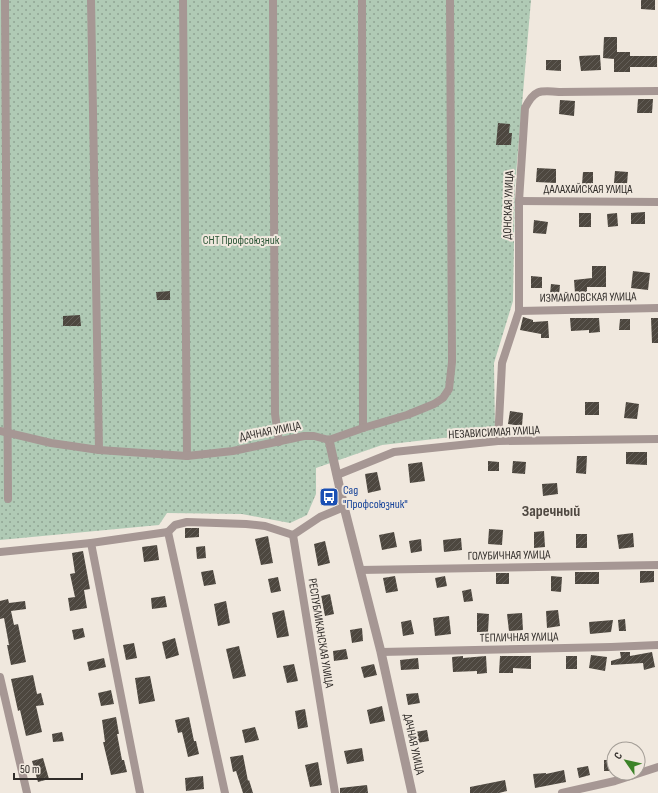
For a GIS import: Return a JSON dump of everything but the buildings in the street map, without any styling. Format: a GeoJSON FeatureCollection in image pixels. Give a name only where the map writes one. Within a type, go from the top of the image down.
{"type":"FeatureCollection","features":[{"type":"Feature","properties":{"kind":"street"},"geometry":{"type":"LineString","coordinates":[[4,0],[4,432],[8,500]]}},
{"type":"Feature","properties":{"kind":"street"},"geometry":{"type":"LineString","coordinates":[[91,0],[99,450]]}},
{"type":"Feature","properties":{"kind":"street"},"geometry":{"type":"LineString","coordinates":[[182,0],[187,456]]}},
{"type":"Feature","properties":{"kind":"street"},"geometry":{"type":"LineString","coordinates":[[273,0],[275,414],[279,442]]}},
{"type":"Feature","properties":{"kind":"street"},"geometry":{"type":"LineString","coordinates":[[362,0],[363,428]]}},
{"type":"Feature","properties":{"kind":"street"},"geometry":{"type":"LineString","coordinates":[[329,440],[407,415],[434,404],[442,398],[449,389],[452,362],[450,0]]}},
{"type":"Feature","properties":{"kind":"street","name":"ДОНСКАЯ УЛИЦА"},"geometry":{"type":"LineString","coordinates":[[498,441],[502,363],[519,311],[519,201],[525,108],[531,96],[543,90],[559,92],[658,90]]}},
{"type":"Feature","properties":{"kind":"street","name":"ДАЛАХАЙСКАЯ УЛИЦА"},"geometry":{"type":"LineString","coordinates":[[519,201],[658,202]]}},
{"type":"Feature","properties":{"kind":"street","name":"ИЗМАЙЛОВСКАЯ УЛИЦА"},"geometry":{"type":"LineString","coordinates":[[519,311],[658,308]]}},
{"type":"Feature","properties":{"kind":"street","name":"ДАЧНАЯ УЛИЦА"},"geometry":{"type":"LineString","coordinates":[[4,432],[51,443],[99,450],[187,456],[233,450],[304,436],[314,436],[329,440],[344,507],[381,652],[412,793]]}},
{"type":"Feature","properties":{"kind":"street","name":"НЕЗАВИСИМАЯ УЛИЦА"},"geometry":{"type":"LineString","coordinates":[[337,475],[394,452],[498,441],[658,439]]}},
{"type":"Feature","properties":{"kind":"street"},"geometry":{"type":"LineString","coordinates":[[0,552],[91,543],[168,532],[175,525],[187,522],[265,526],[293,535],[320,517],[344,507]]}},
{"type":"Feature","properties":{"kind":"street"},"geometry":{"type":"LineString","coordinates":[[168,532],[225,793]]}},
{"type":"Feature","properties":{"kind":"street","name":"РЕСПУБЛИКАНСКАЯ УЛИЦА"},"geometry":{"type":"LineString","coordinates":[[293,535],[335,793]]}},
{"type":"Feature","properties":{"kind":"street"},"geometry":{"type":"LineString","coordinates":[[91,543],[140,793]]}},
{"type":"Feature","properties":{"kind":"street","name":"ГОЛУБИЧНАЯ УЛИЦА"},"geometry":{"type":"LineString","coordinates":[[360,570],[658,565]]}},
{"type":"Feature","properties":{"kind":"street","name":"ТЕПЛИЧНАЯ УЛИЦА"},"geometry":{"type":"LineString","coordinates":[[381,652],[658,645]]}},
{"type":"Feature","properties":{"kind":"street"},"geometry":{"type":"LineString","coordinates":[[0,676],[27,793]]}},
{"type":"Feature","properties":{"kind":"street"},"geometry":{"type":"LineString","coordinates":[[562,793],[615,780],[658,767]]}},
{"type":"Feature","properties":{"kind":"green space","name":"СНТ Профсоюзник"},"geometry":{"type":"Polygon","coordinates":[[[0,0],[531,0],[515,186],[513,301],[494,363],[495,432],[382,445],[316,468],[316,494],[307,515],[290,523],[242,514],[167,513],[159,525],[0,540],[0,0]]]}},
{"type":"Feature","properties":{"kind":"place","name":"Сад \"Профсоюзник\""},"geometry":{"type":"Point","coordinates":[329,497]}},
{"type":"Feature","properties":{"kind":"district","name":"Заречный"},"geometry":{"type":"Point","coordinates":[551,510]}}]}
